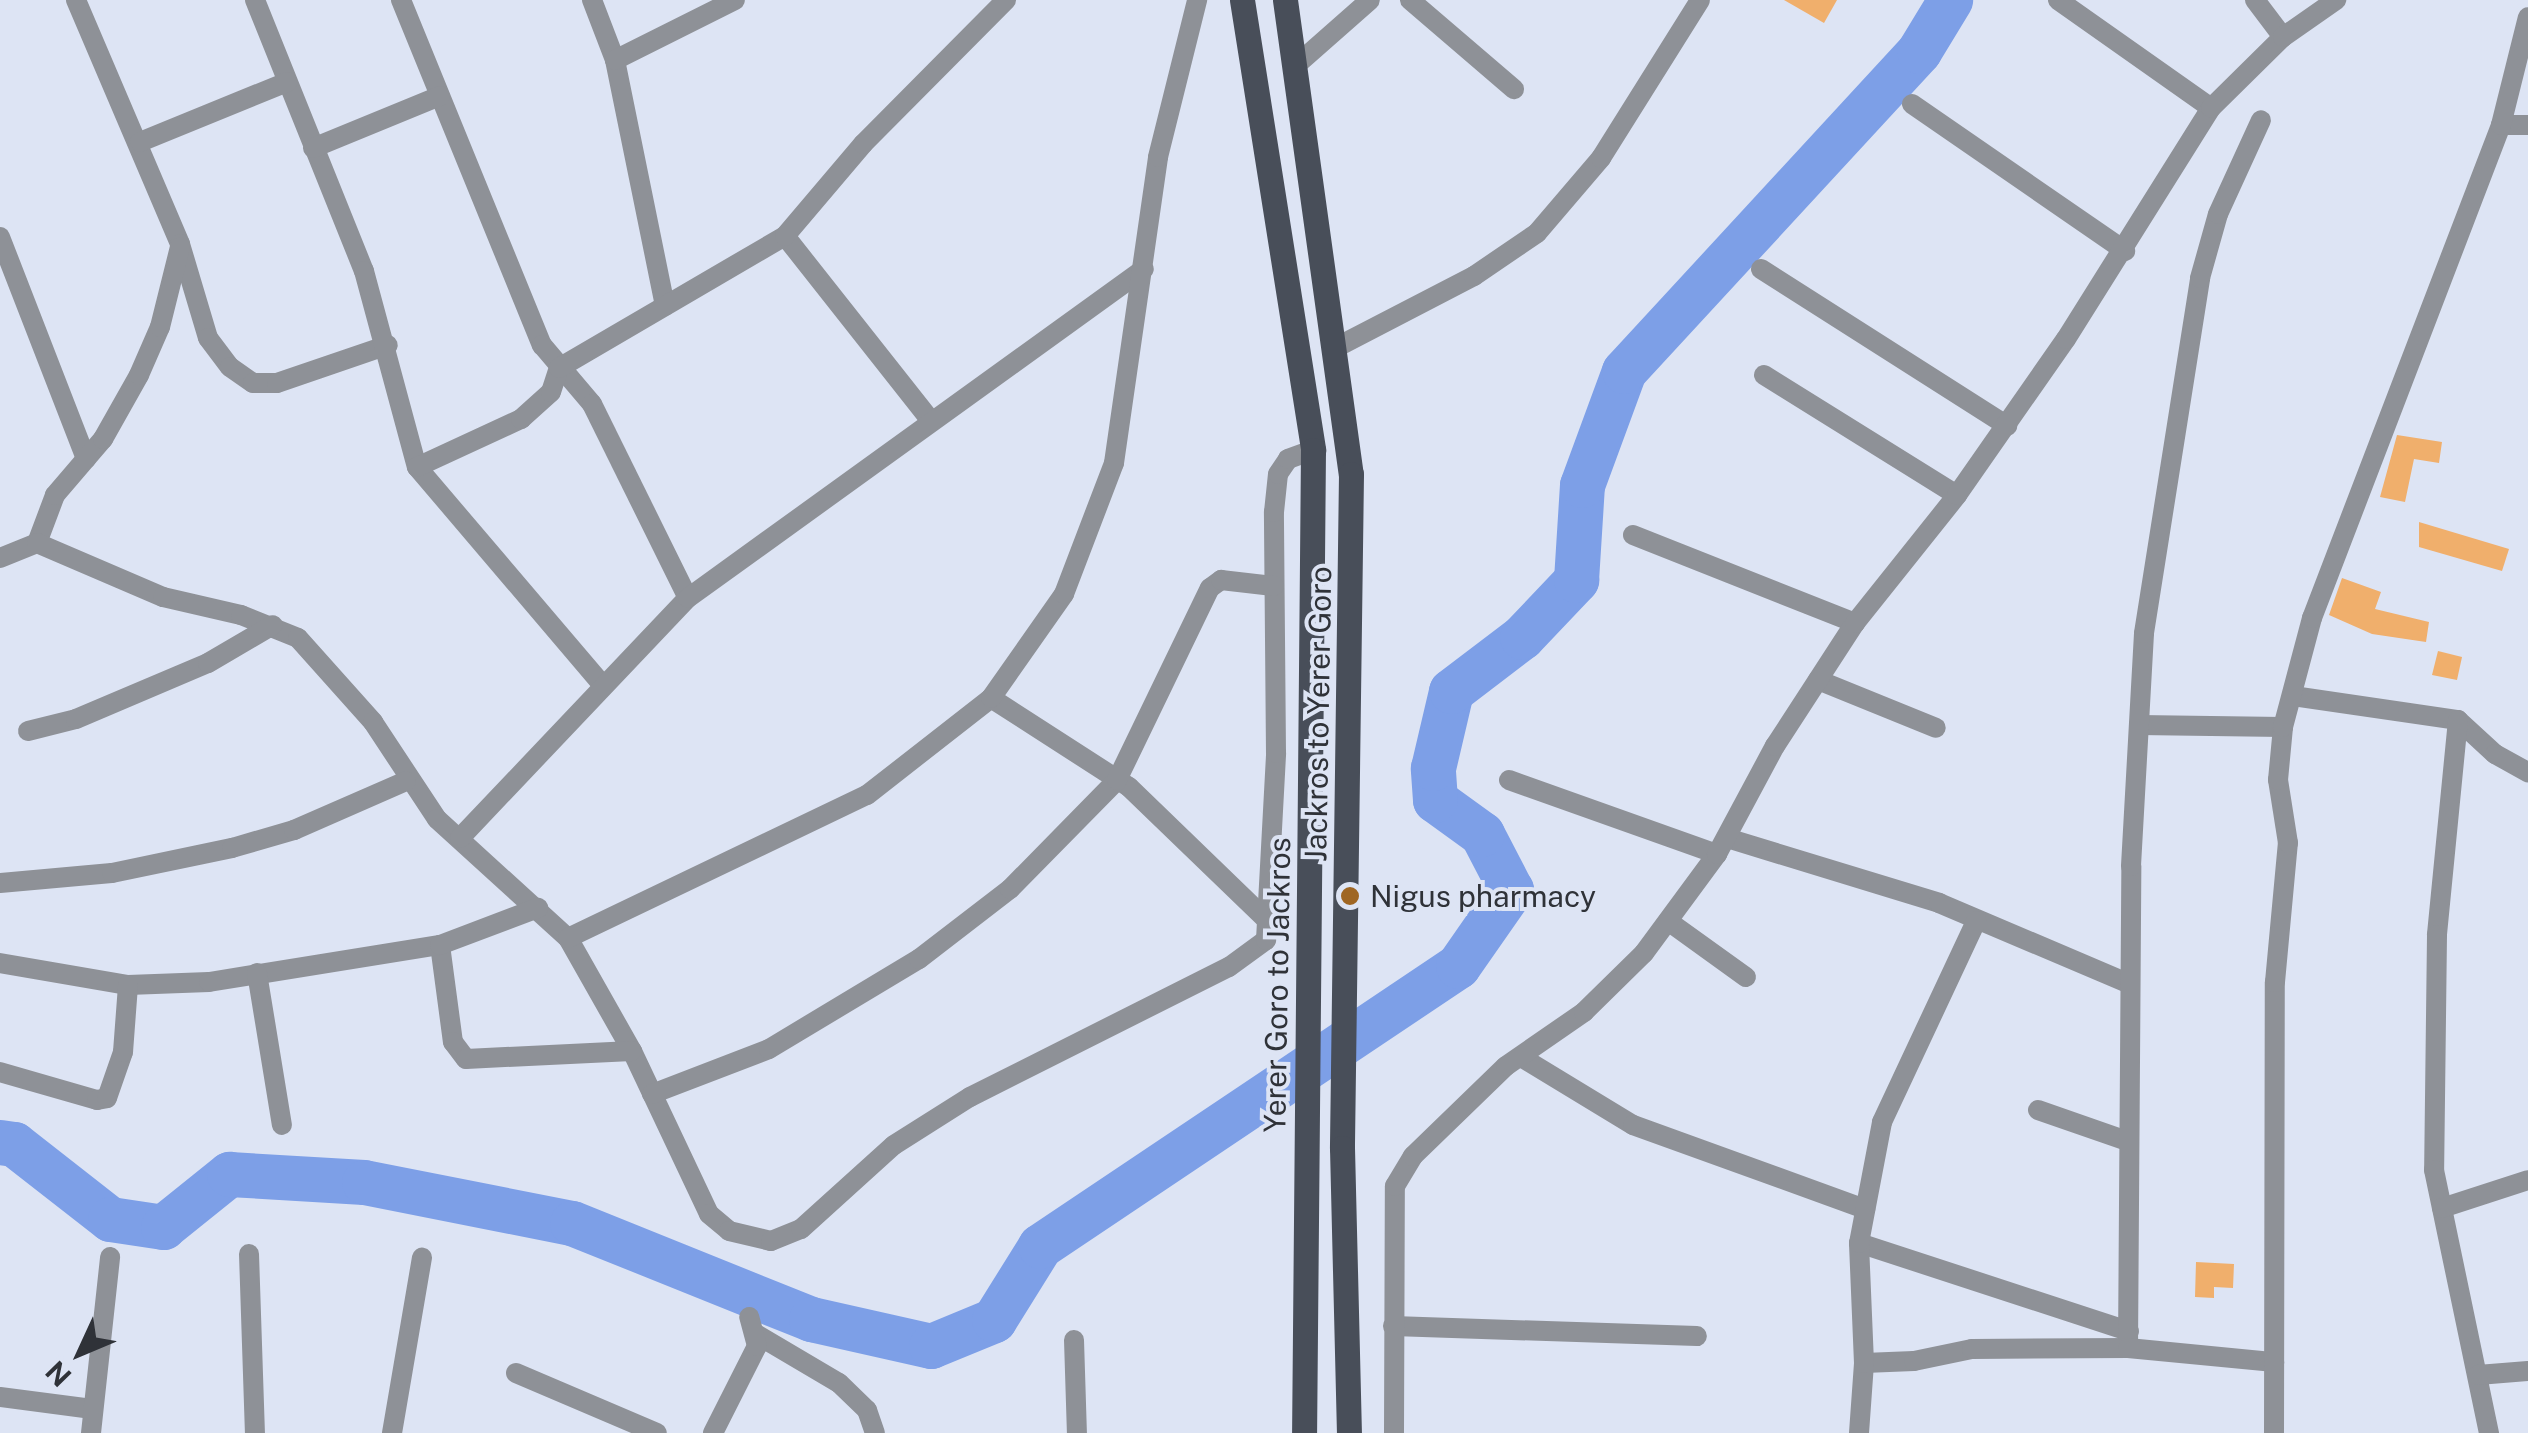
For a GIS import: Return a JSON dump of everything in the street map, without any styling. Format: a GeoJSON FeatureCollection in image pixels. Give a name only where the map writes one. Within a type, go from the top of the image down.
{"type":"FeatureCollection","features":[{"type":"Feature","properties":{"kind":"main road"},"geometry":{"type":"LineString","coordinates":[[1242,0],[1312,450]]}},
{"type":"Feature","properties":{"kind":"main road","name":"Jackros to Yerer Goro"},"geometry":{"type":"LineString","coordinates":[[1285,0],[1337,346],[1354,566],[1342,1148],[1349,1433]]}},
{"type":"Feature","properties":{"kind":"main road","name":"Yerer Goro to Jackros"},"geometry":{"type":"LineString","coordinates":[[1304,1433],[1312,450]]}},
{"type":"Feature","properties":{"kind":"street"},"geometry":{"type":"LineString","coordinates":[[76,0],[140,142],[180,244],[208,338],[230,367],[253,382],[277,383],[388,345]]}},
{"type":"Feature","properties":{"kind":"street"},"geometry":{"type":"LineString","coordinates":[[255,0],[388,345],[417,466],[600,684]]}},
{"type":"Feature","properties":{"kind":"street"},"geometry":{"type":"LineString","coordinates":[[401,0],[542,345],[592,404],[688,598]]}},
{"type":"Feature","properties":{"kind":"street"},"geometry":{"type":"LineString","coordinates":[[592,0],[615,60],[665,306]]}},
{"type":"Feature","properties":{"kind":"street"},"geometry":{"type":"LineString","coordinates":[[615,60],[735,0]]}},
{"type":"Feature","properties":{"kind":"street"},"geometry":{"type":"LineString","coordinates":[[417,466],[520,419],[551,392],[560,368],[786,236],[862,144],[1006,0]]}},
{"type":"Feature","properties":{"kind":"street"},"geometry":{"type":"LineString","coordinates":[[568,938],[867,794],[992,698],[1064,594],[1088,541],[1122,426],[1158,156],[1198,0]]}},
{"type":"Feature","properties":{"kind":"street"},"geometry":{"type":"LineString","coordinates":[[1294,67],[1370,0]]}},
{"type":"Feature","properties":{"kind":"street"},"geometry":{"type":"LineString","coordinates":[[1410,0],[1514,88]]}},
{"type":"Feature","properties":{"kind":"street"},"geometry":{"type":"LineString","coordinates":[[1337,346],[1474,276],[1537,233],[1600,158],[1700,0]]}},
{"type":"Feature","properties":{"kind":"street"},"geometry":{"type":"LineString","coordinates":[[2058,0],[2211,108]]}},
{"type":"Feature","properties":{"kind":"street"},"geometry":{"type":"LineString","coordinates":[[2254,0],[2283,37]]}},
{"type":"Feature","properties":{"kind":"street"},"geometry":{"type":"LineString","coordinates":[[1394,1433],[1395,1186],[1452,1117],[1521,1057],[1584,1012],[1668,921],[1722,846],[1855,623],[1958,495],[2007,426],[2125,251],[2211,108],[2283,37],[2336,0]]}},
{"type":"Feature","properties":{"kind":"street"},"geometry":{"type":"LineString","coordinates":[[2274,1433],[2279,1306],[2275,982],[2288,843],[2278,780],[2283,727],[2323,586],[2501,125],[2528,17]]}},
{"type":"Feature","properties":{"kind":"street"},"geometry":{"type":"LineString","coordinates":[[140,142],[287,82]]}},
{"type":"Feature","properties":{"kind":"street"},"geometry":{"type":"LineString","coordinates":[[313,148],[440,96]]}},
{"type":"Feature","properties":{"kind":"street"},"geometry":{"type":"LineString","coordinates":[[1912,104],[2125,251]]}},
{"type":"Feature","properties":{"kind":"street"},"geometry":{"type":"LineString","coordinates":[[2128,1340],[2130,984],[2144,633],[2200,278],[2218,214],[2261,120]]}},
{"type":"Feature","properties":{"kind":"street"},"geometry":{"type":"LineString","coordinates":[[2501,125],[2528,124]]}},
{"type":"Feature","properties":{"kind":"street"},"geometry":{"type":"LineString","coordinates":[[786,236],[930,421]]}},
{"type":"Feature","properties":{"kind":"street"},"geometry":{"type":"LineString","coordinates":[[0,237],[86,459]]}},
{"type":"Feature","properties":{"kind":"street"},"geometry":{"type":"LineString","coordinates":[[37,543],[55,495],[118,416],[146,359],[180,244]]}},
{"type":"Feature","properties":{"kind":"street"},"geometry":{"type":"LineString","coordinates":[[460,838],[600,684],[688,598],[1144,268]]}},
{"type":"Feature","properties":{"kind":"street"},"geometry":{"type":"LineString","coordinates":[[1760,269],[2007,426]]}},
{"type":"Feature","properties":{"kind":"street"},"geometry":{"type":"LineString","coordinates":[[1764,375],[1958,495]]}},
{"type":"Feature","properties":{"kind":"street"},"geometry":{"type":"LineString","coordinates":[[0,558],[37,543],[163,598],[273,625],[298,638],[345,686],[406,781],[460,838],[568,938],[632,1051],[709,1214],[729,1230],[770,1242],[787,1238],[894,1144],[1034,1062],[1229,967],[1266,940],[1270,923],[1278,474],[1288,459],[1312,450]]}},
{"type":"Feature","properties":{"kind":"street"},"geometry":{"type":"LineString","coordinates":[[1634,535],[1855,623]]}},
{"type":"Feature","properties":{"kind":"street"},"geometry":{"type":"LineString","coordinates":[[652,1094],[769,1049],[919,959],[1022,878],[1117,780],[1210,588],[1221,580],[1274,586]]}},
{"type":"Feature","properties":{"kind":"street"},"geometry":{"type":"LineString","coordinates":[[28,731],[76,719],[208,663],[273,625]]}},
{"type":"Feature","properties":{"kind":"street"},"geometry":{"type":"LineString","coordinates":[[1818,680],[1936,728]]}},
{"type":"Feature","properties":{"kind":"street"},"geometry":{"type":"LineString","coordinates":[[2293,696],[2458,720],[2496,754],[2528,772]]}},
{"type":"Feature","properties":{"kind":"street"},"geometry":{"type":"LineString","coordinates":[[992,698],[1117,780],[1270,923]]}},
{"type":"Feature","properties":{"kind":"street"},"geometry":{"type":"LineString","coordinates":[[2458,720],[2437,935],[2434,1170],[2489,1433]]}},
{"type":"Feature","properties":{"kind":"street"},"geometry":{"type":"LineString","coordinates":[[2139,725],[2283,727]]}},
{"type":"Feature","properties":{"kind":"street"},"geometry":{"type":"LineString","coordinates":[[1509,780],[1976,920],[2130,984]]}},
{"type":"Feature","properties":{"kind":"street"},"geometry":{"type":"LineString","coordinates":[[0,883],[112,874],[232,848],[294,830],[406,781]]}},
{"type":"Feature","properties":{"kind":"street"},"geometry":{"type":"LineString","coordinates":[[0,962],[128,985],[256,972],[440,945],[538,908]]}},
{"type":"Feature","properties":{"kind":"street"},"geometry":{"type":"LineString","coordinates":[[1858,1433],[1864,1363],[1858,1243],[1882,1122],[1976,920]]}},
{"type":"Feature","properties":{"kind":"street"},"geometry":{"type":"LineString","coordinates":[[1668,921],[1746,978]]}},
{"type":"Feature","properties":{"kind":"street"},"geometry":{"type":"LineString","coordinates":[[440,945],[456,1053],[466,1059],[632,1051]]}},
{"type":"Feature","properties":{"kind":"street"},"geometry":{"type":"LineString","coordinates":[[256,972],[282,1125]]}},
{"type":"Feature","properties":{"kind":"street"},"geometry":{"type":"LineString","coordinates":[[0,1072],[97,1100],[108,1098],[123,1052],[128,985]]}},
{"type":"Feature","properties":{"kind":"street"},"geometry":{"type":"LineString","coordinates":[[1521,1057],[1633,1125],[1865,1209]]}},
{"type":"Feature","properties":{"kind":"street"},"geometry":{"type":"LineString","coordinates":[[2038,1110],[2127,1141]]}},
{"type":"Feature","properties":{"kind":"street"},"geometry":{"type":"LineString","coordinates":[[2442,1208],[2528,1180]]}},
{"type":"Feature","properties":{"kind":"street"},"geometry":{"type":"LineString","coordinates":[[1858,1243],[2128,1340],[2274,1362]]}},
{"type":"Feature","properties":{"kind":"street"},"geometry":{"type":"LineString","coordinates":[[249,1254],[255,1433]]}},
{"type":"Feature","properties":{"kind":"street"},"geometry":{"type":"LineString","coordinates":[[91,1433],[110,1256]]}},
{"type":"Feature","properties":{"kind":"street"},"geometry":{"type":"LineString","coordinates":[[392,1433],[422,1258]]}},
{"type":"Feature","properties":{"kind":"street"},"geometry":{"type":"LineString","coordinates":[[713,1433],[757,1346],[752,1325],[839,1383],[867,1410],[875,1433]]}},
{"type":"Feature","properties":{"kind":"street"},"geometry":{"type":"LineString","coordinates":[[1393,1326],[1697,1336]]}},
{"type":"Feature","properties":{"kind":"street"},"geometry":{"type":"LineString","coordinates":[[1074,1340],[1076,1433]]}},
{"type":"Feature","properties":{"kind":"street"},"geometry":{"type":"LineString","coordinates":[[1864,1363],[1914,1361],[1972,1348],[2128,1340]]}},
{"type":"Feature","properties":{"kind":"street"},"geometry":{"type":"LineString","coordinates":[[2478,1375],[2528,1371]]}},
{"type":"Feature","properties":{"kind":"street"},"geometry":{"type":"LineString","coordinates":[[516,1372],[657,1433]]}},
{"type":"Feature","properties":{"kind":"street"},"geometry":{"type":"LineString","coordinates":[[0,1397],[92,1409]]}},
{"type":"Feature","properties":{"kind":"building"},"geometry":{"type":"Polygon","coordinates":[[[1784,0],[1837,0],[1824,23],[1784,0]]]}},
{"type":"Feature","properties":{"kind":"building"},"geometry":{"type":"Polygon","coordinates":[[[2397,435],[2442,442],[2439,463],[2414,459],[2405,502],[2380,497],[2397,435]]]}},
{"type":"Feature","properties":{"kind":"building"},"geometry":{"type":"Polygon","coordinates":[[[2419,522],[2509,549],[2502,571],[2419,547],[2419,522]]]}},
{"type":"Feature","properties":{"kind":"building"},"geometry":{"type":"Polygon","coordinates":[[[2342,578],[2381,592],[2375,609],[2429,622],[2426,642],[2372,634],[2329,615],[2342,578]]]}},
{"type":"Feature","properties":{"kind":"building"},"geometry":{"type":"Polygon","coordinates":[[[2438,651],[2462,657],[2457,680],[2432,675],[2438,651]]]}},
{"type":"Feature","properties":{"kind":"building"},"geometry":{"type":"Polygon","coordinates":[[[2196,1262],[2234,1264],[2233,1288],[2214,1287],[2214,1298],[2195,1297],[2196,1262]]]}},
{"type":"Feature","properties":{"kind":"waterway"},"geometry":{"type":"LineString","coordinates":[[0,1142],[14,1144],[110,1219],[163,1227],[229,1174],[364,1182],[572,1223],[811,1319],[931,1346],[994,1320],[1040,1246],[1458,966],[1511,890],[1482,834],[1435,800],[1433,768],[1451,691],[1522,637],[1576,580],[1582,485],[1624,371],[1919,51],[1950,0]]}},
{"type":"Feature","properties":{"kind":"place","name":"Nigus pharmacy"},"geometry":{"type":"Point","coordinates":[1350,896]}}]}
